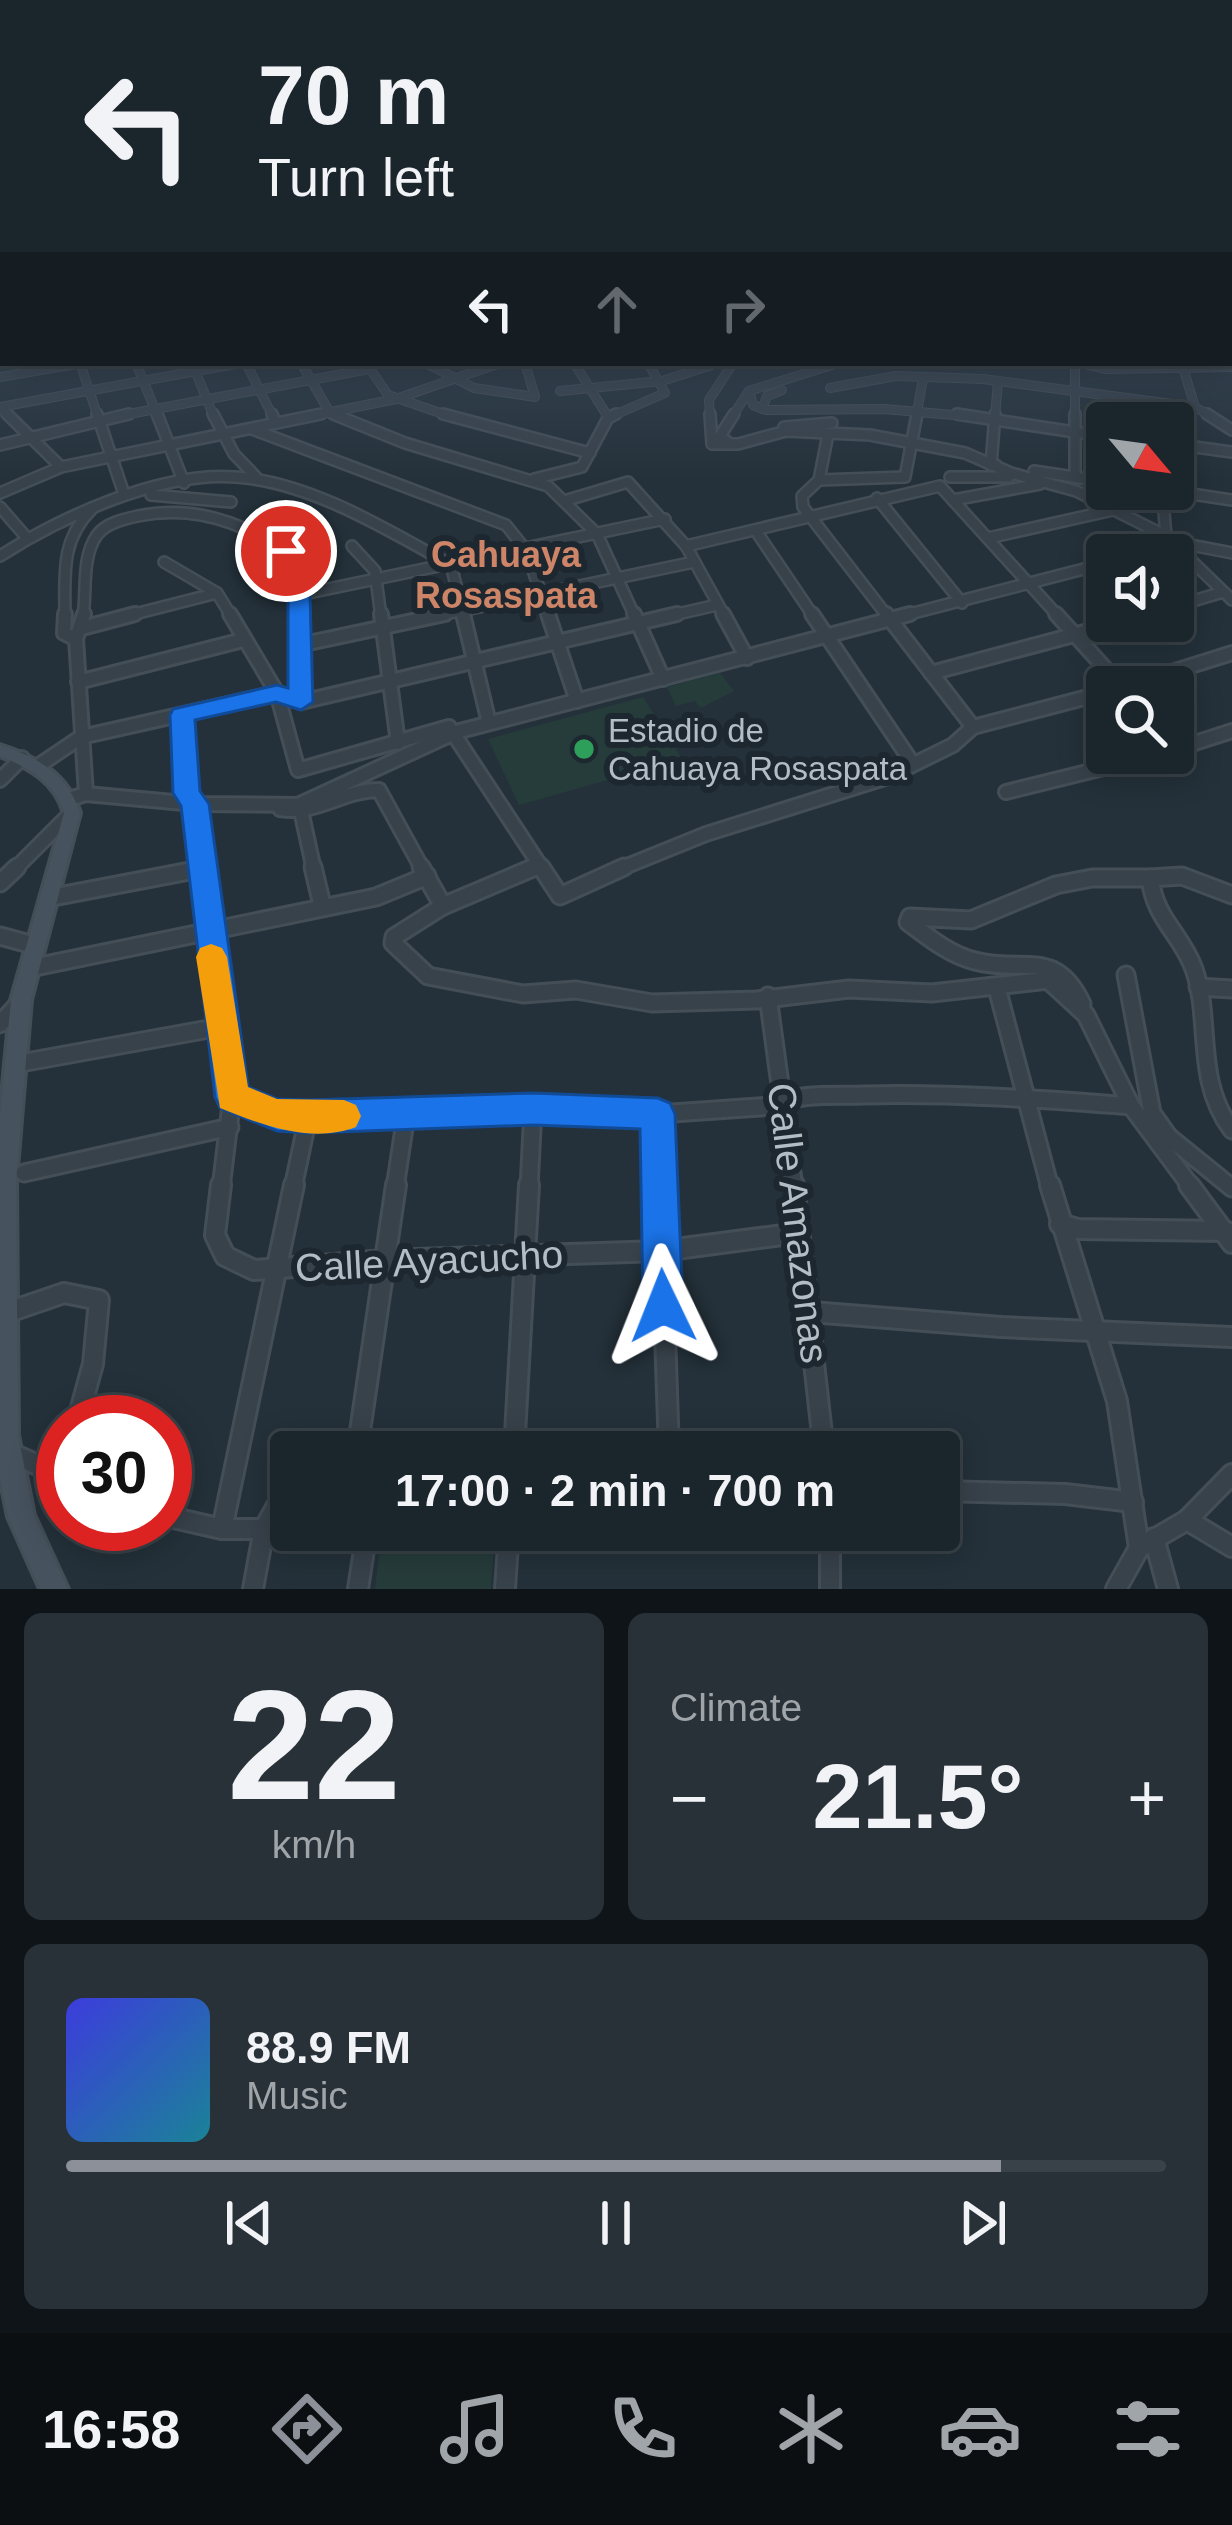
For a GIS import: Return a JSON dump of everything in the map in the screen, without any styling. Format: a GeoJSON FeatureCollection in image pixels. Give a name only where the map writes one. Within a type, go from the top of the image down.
{"type":"FeatureCollection","features":[{"type":"Feature","properties":{"kind":"main road"},"geometry":{"type":"LineString","coordinates":[[0,750],[30,762],[76,802],[21,1000],[6,1110],[2,1423],[21,1517],[55,1589]]}},
{"type":"Feature","properties":{"kind":"street"},"geometry":{"type":"LineString","coordinates":[[0,377],[61,366]]}},
{"type":"Feature","properties":{"kind":"street"},"geometry":{"type":"LineString","coordinates":[[81,366],[124,494]]}},
{"type":"Feature","properties":{"kind":"street"},"geometry":{"type":"LineString","coordinates":[[137,366],[184,483]]}},
{"type":"Feature","properties":{"kind":"street"},"geometry":{"type":"LineString","coordinates":[[245,366],[276,423]]}},
{"type":"Feature","properties":{"kind":"street"},"geometry":{"type":"LineString","coordinates":[[302,366],[330,413],[405,443],[548,486],[597,534],[663,679]]}},
{"type":"Feature","properties":{"kind":"street"},"geometry":{"type":"LineString","coordinates":[[0,445],[28,435],[368,366],[396,399],[505,434],[590,452]]}},
{"type":"Feature","properties":{"kind":"street"},"geometry":{"type":"LineString","coordinates":[[432,366],[474,388],[535,397],[527,366]]}},
{"type":"Feature","properties":{"kind":"street"},"geometry":{"type":"LineString","coordinates":[[0,493],[61,467],[396,399],[491,366]]}},
{"type":"Feature","properties":{"kind":"street"},"geometry":{"type":"LineString","coordinates":[[576,366],[608,418]]}},
{"type":"Feature","properties":{"kind":"street"},"geometry":{"type":"LineString","coordinates":[[526,480],[567,474],[582,466],[608,418],[665,393],[650,366]]}},
{"type":"Feature","properties":{"kind":"street"},"geometry":{"type":"LineString","coordinates":[[560,391],[662,381],[709,366]]}},
{"type":"Feature","properties":{"kind":"street"},"geometry":{"type":"LineString","coordinates":[[731,366],[712,390],[708,410],[712,444],[730,444],[800,423],[832,423],[792,432]]}},
{"type":"Feature","properties":{"kind":"street"},"geometry":{"type":"LineString","coordinates":[[730,444],[720,436],[749,391],[828,366]]}},
{"type":"Feature","properties":{"kind":"street"},"geometry":{"type":"LineString","coordinates":[[885,366],[896,376]]}},
{"type":"Feature","properties":{"kind":"street"},"geometry":{"type":"LineString","coordinates":[[931,366],[969,379]]}},
{"type":"Feature","properties":{"kind":"street"},"geometry":{"type":"LineString","coordinates":[[1076,477],[1078,366]]}},
{"type":"Feature","properties":{"kind":"street"},"geometry":{"type":"LineString","coordinates":[[1092,366],[1158,366]]}},
{"type":"Feature","properties":{"kind":"street"},"geometry":{"type":"LineString","coordinates":[[1177,366],[1184,371],[1195,407]]}},
{"type":"Feature","properties":{"kind":"street"},"geometry":{"type":"LineString","coordinates":[[0,408],[144,383],[194,368],[244,469],[451,565],[489,723]]}},
{"type":"Feature","properties":{"kind":"street"},"geometry":{"type":"LineString","coordinates":[[830,388],[896,376],[998,381],[1195,407],[1232,430]]}},
{"type":"Feature","properties":{"kind":"street"},"geometry":{"type":"LineString","coordinates":[[818,480],[905,477],[923,379]]}},
{"type":"Feature","properties":{"kind":"street"},"geometry":{"type":"LineString","coordinates":[[991,465],[998,381]]}},
{"type":"Feature","properties":{"kind":"street"},"geometry":{"type":"LineString","coordinates":[[762,409],[764,399],[782,390]]}},
{"type":"Feature","properties":{"kind":"street"},"geometry":{"type":"LineString","coordinates":[[749,391],[753,405],[762,409],[917,412],[1086,434]]}},
{"type":"Feature","properties":{"kind":"street"},"geometry":{"type":"LineString","coordinates":[[0,408],[61,467]]}},
{"type":"Feature","properties":{"kind":"street"},"geometry":{"type":"LineString","coordinates":[[251,428],[506,525],[526,550],[577,701]]}},
{"type":"Feature","properties":{"kind":"street"},"geometry":{"type":"LineString","coordinates":[[772,433],[870,435],[965,453],[1027,478]]}},
{"type":"Feature","properties":{"kind":"street"},"geometry":{"type":"LineString","coordinates":[[828,434],[818,480],[801,502],[974,727]]}},
{"type":"Feature","properties":{"kind":"street"},"geometry":{"type":"LineString","coordinates":[[1194,447],[1232,452]]}},
{"type":"Feature","properties":{"kind":"street"},"geometry":{"type":"LineString","coordinates":[[991,465],[1086,479]]}},
{"type":"Feature","properties":{"kind":"street"},"geometry":{"type":"LineString","coordinates":[[0,556],[27,538],[124,494],[217,477],[262,481]]}},
{"type":"Feature","properties":{"kind":"street"},"geometry":{"type":"LineString","coordinates":[[950,478],[1027,478],[1086,498]]}},
{"type":"Feature","properties":{"kind":"street"},"geometry":{"type":"LineString","coordinates":[[565,501],[628,482],[686,546],[746,658]]}},
{"type":"Feature","properties":{"kind":"street"},"geometry":{"type":"LineString","coordinates":[[952,500],[1050,482]]}},
{"type":"Feature","properties":{"kind":"street"},"geometry":{"type":"LineString","coordinates":[[686,546],[940,487],[1105,666]]}},
{"type":"Feature","properties":{"kind":"street"},"geometry":{"type":"LineString","coordinates":[[1194,494],[1232,500]]}},
{"type":"Feature","properties":{"kind":"street"},"geometry":{"type":"LineString","coordinates":[[217,593],[79,634],[64,633],[69,597],[65,541],[78,521],[105,500],[155,495],[231,502]]}},
{"type":"Feature","properties":{"kind":"street"},"geometry":{"type":"LineString","coordinates":[[877,498],[962,603]]}},
{"type":"Feature","properties":{"kind":"street"},"geometry":{"type":"LineString","coordinates":[[0,507],[27,538]]}},
{"type":"Feature","properties":{"kind":"street"},"geometry":{"type":"LineString","coordinates":[[988,538],[1114,510],[1159,534]]}},
{"type":"Feature","properties":{"kind":"street"},"geometry":{"type":"LineString","coordinates":[[0,883],[76,802],[85,560],[100,529],[143,514],[222,518],[313,568]]}},
{"type":"Feature","properties":{"kind":"street"},"geometry":{"type":"LineString","coordinates":[[299,595],[665,519]]}},
{"type":"Feature","properties":{"kind":"street"},"geometry":{"type":"LineString","coordinates":[[756,531],[913,764]]}},
{"type":"Feature","properties":{"kind":"street"},"geometry":{"type":"LineString","coordinates":[[1194,545],[1232,553]]}},
{"type":"Feature","properties":{"kind":"street"},"geometry":{"type":"LineString","coordinates":[[352,546],[376,578],[398,743]]}},
{"type":"Feature","properties":{"kind":"street"},"geometry":{"type":"LineString","coordinates":[[286,551],[299,595],[301,702]]}},
{"type":"Feature","properties":{"kind":"street"},"geometry":{"type":"LineString","coordinates":[[164,562],[217,593],[277,693],[298,770],[449,728],[456,732],[560,896],[702,836],[913,764],[965,738],[974,727],[1086,698]]}},
{"type":"Feature","properties":{"kind":"street"},"geometry":{"type":"LineString","coordinates":[[299,645],[694,562]]}},
{"type":"Feature","properties":{"kind":"street"},"geometry":{"type":"LineString","coordinates":[[1194,563],[1228,596]]}},
{"type":"Feature","properties":{"kind":"street"},"geometry":{"type":"LineString","coordinates":[[76,802],[298,805],[456,732],[1086,569]]}},
{"type":"Feature","properties":{"kind":"street"},"geometry":{"type":"LineString","coordinates":[[1194,603],[1228,596]]}},
{"type":"Feature","properties":{"kind":"street"},"geometry":{"type":"LineString","coordinates":[[0,780],[81,737],[277,693],[301,702],[717,605]]}},
{"type":"Feature","properties":{"kind":"street"},"geometry":{"type":"LineString","coordinates":[[931,673],[1086,631]]}},
{"type":"Feature","properties":{"kind":"street"},"geometry":{"type":"LineString","coordinates":[[78,682],[243,640]]}},
{"type":"Feature","properties":{"kind":"street"},"geometry":{"type":"LineString","coordinates":[[1190,666],[1232,653]]}},
{"type":"Feature","properties":{"kind":"street"},"geometry":{"type":"LineString","coordinates":[[182,715],[187,793],[195,804],[232,1097],[215,1235],[225,1256],[238,1266],[274,1269]]}},
{"type":"Feature","properties":{"kind":"street"},"geometry":{"type":"LineString","coordinates":[[1194,741],[1232,731]]}},
{"type":"Feature","properties":{"kind":"street"},"geometry":{"type":"LineString","coordinates":[[1006,792],[1086,772]]}},
{"type":"Feature","properties":{"kind":"street"},"geometry":{"type":"LineString","coordinates":[[268,805],[302,815],[367,789],[379,790],[443,906]]}},
{"type":"Feature","properties":{"kind":"street"},"geometry":{"type":"LineString","coordinates":[[302,815],[322,905]]}},
{"type":"Feature","properties":{"kind":"street"},"geometry":{"type":"LineString","coordinates":[[539,865],[443,906],[394,937],[393,943],[428,976],[523,994],[576,990],[652,1003],[849,989],[932,993],[1048,980],[1086,1015]]}},
{"type":"Feature","properties":{"kind":"street"},"geometry":{"type":"LineString","coordinates":[[48,898],[200,869]]}},
{"type":"Feature","properties":{"kind":"street"},"geometry":{"type":"LineString","coordinates":[[0,936],[34,957],[209,934],[322,905],[376,897],[428,876]]}},
{"type":"Feature","properties":{"kind":"street"},"geometry":{"type":"LineString","coordinates":[[1232,895],[1182,876],[1092,878],[1056,885],[971,920],[910,917],[908,922],[973,961],[1060,969],[1072,979],[1131,1106],[1162,1138],[1232,1188]]}},
{"type":"Feature","properties":{"kind":"street"},"geometry":{"type":"LineString","coordinates":[[1150,878],[1153,904],[1194,969],[1205,1062],[1222,1117],[1232,1130]]}},
{"type":"Feature","properties":{"kind":"street"},"geometry":{"type":"LineString","coordinates":[[1126,975],[1152,1113],[1162,1138],[1228,1237]]}},
{"type":"Feature","properties":{"kind":"street"},"geometry":{"type":"LineString","coordinates":[[1198,987],[1232,989]]}},
{"type":"Feature","properties":{"kind":"street"},"geometry":{"type":"LineString","coordinates":[[997,988],[1060,1224],[1117,1401],[1133,1502],[1168,1589]]}},
{"type":"Feature","properties":{"kind":"street","name":"Calle Amazonas"},"geometry":{"type":"LineString","coordinates":[[768,995],[812,1312],[822,1431]]}},
{"type":"Feature","properties":{"kind":"street"},"geometry":{"type":"LineString","coordinates":[[0,1024],[21,1000]]}},
{"type":"Feature","properties":{"kind":"street"},"geometry":{"type":"LineString","coordinates":[[15,1064],[220,1027]]}},
{"type":"Feature","properties":{"kind":"street"},"geometry":{"type":"LineString","coordinates":[[232,1097],[277,1115],[308,1117],[533,1109],[658,1114],[773,1106],[784,1100],[970,1094],[1131,1106]]}},
{"type":"Feature","properties":{"kind":"street"},"geometry":{"type":"LineString","coordinates":[[515,1431],[533,1109]]}},
{"type":"Feature","properties":{"kind":"street"},"geometry":{"type":"LineString","coordinates":[[360,1431],[406,1114]]}},
{"type":"Feature","properties":{"kind":"street"},"geometry":{"type":"LineString","coordinates":[[658,1114],[669,1431]]}},
{"type":"Feature","properties":{"kind":"street"},"geometry":{"type":"LineString","coordinates":[[222,1528],[308,1117]]}},
{"type":"Feature","properties":{"kind":"street"},"geometry":{"type":"LineString","coordinates":[[24,1173],[230,1127]]}},
{"type":"Feature","properties":{"kind":"street"},"geometry":{"type":"LineString","coordinates":[[1060,1224],[1228,1237]]}},
{"type":"Feature","properties":{"kind":"street","name":"Calle Ayacucho"},"geometry":{"type":"LineString","coordinates":[[274,1269],[386,1260],[661,1251],[798,1233]]}},
{"type":"Feature","properties":{"kind":"street"},"geometry":{"type":"LineString","coordinates":[[2,1314],[60,1294],[90,1294],[99,1300],[93,1364],[84,1395]]}},
{"type":"Feature","properties":{"kind":"street"},"geometry":{"type":"LineString","coordinates":[[812,1312],[1001,1327],[1232,1337]]}},
{"type":"Feature","properties":{"kind":"street"},"geometry":{"type":"LineString","coordinates":[[7,1451],[36,1464]]}},
{"type":"Feature","properties":{"kind":"street"},"geometry":{"type":"LineString","coordinates":[[1116,1589],[1147,1543],[1187,1520],[1232,1474]]}},
{"type":"Feature","properties":{"kind":"street"},"geometry":{"type":"LineString","coordinates":[[960,1492],[1066,1493],[1133,1502]]}},
{"type":"Feature","properties":{"kind":"street"},"geometry":{"type":"LineString","coordinates":[[254,1589],[270,1518]]}},
{"type":"Feature","properties":{"kind":"street"},"geometry":{"type":"LineString","coordinates":[[1187,1520],[1232,1547]]}},
{"type":"Feature","properties":{"kind":"street"},"geometry":{"type":"LineString","coordinates":[[192,1522],[264,1529]]}},
{"type":"Feature","properties":{"kind":"street"},"geometry":{"type":"LineString","coordinates":[[358,1589],[364,1551]]}},
{"type":"Feature","properties":{"kind":"street"},"geometry":{"type":"LineString","coordinates":[[506,1589],[508,1551]]}},
{"type":"Feature","properties":{"kind":"street"},"geometry":{"type":"LineString","coordinates":[[830,1551],[830,1589]]}},
{"type":"Feature","properties":{"kind":"green space"},"geometry":{"type":"Polygon","coordinates":[[[720,673],[734,691],[701,708],[695,701],[676,706],[667,687],[720,673]]]}},
{"type":"Feature","properties":{"kind":"green space","name":"Estadio de Cahuaya Rosaspata"},"geometry":{"type":"Polygon","coordinates":[[[643,697],[682,759],[519,805],[488,739],[643,697]]]}},
{"type":"Feature","properties":{"kind":"green space"},"geometry":{"type":"Polygon","coordinates":[[[380,1551],[494,1551],[491,1589],[375,1589],[380,1551]]]}},
{"type":"Feature","properties":{"kind":"slow traffic"},"geometry":{"type":"LineString","coordinates":[[211,957],[232,1097],[277,1115],[344,1116]]}},
{"type":"Feature","properties":{"kind":"place","name":"Estadio de Cahuaya Rosaspata"},"geometry":{"type":"Point","coordinates":[584,749]}},
{"type":"Feature","properties":{"kind":"district","name":"Cahuaya Rosaspata"},"geometry":{"type":"Point","coordinates":[506,574]}},
{"type":"Feature","properties":{"kind":"route"},"geometry":{"type":"LineString","coordinates":[[286,551],[299,595],[301,702],[277,693],[182,715],[187,793],[195,804],[232,1097],[277,1115],[308,1117],[533,1109],[658,1114],[663,1306]]}}]}
